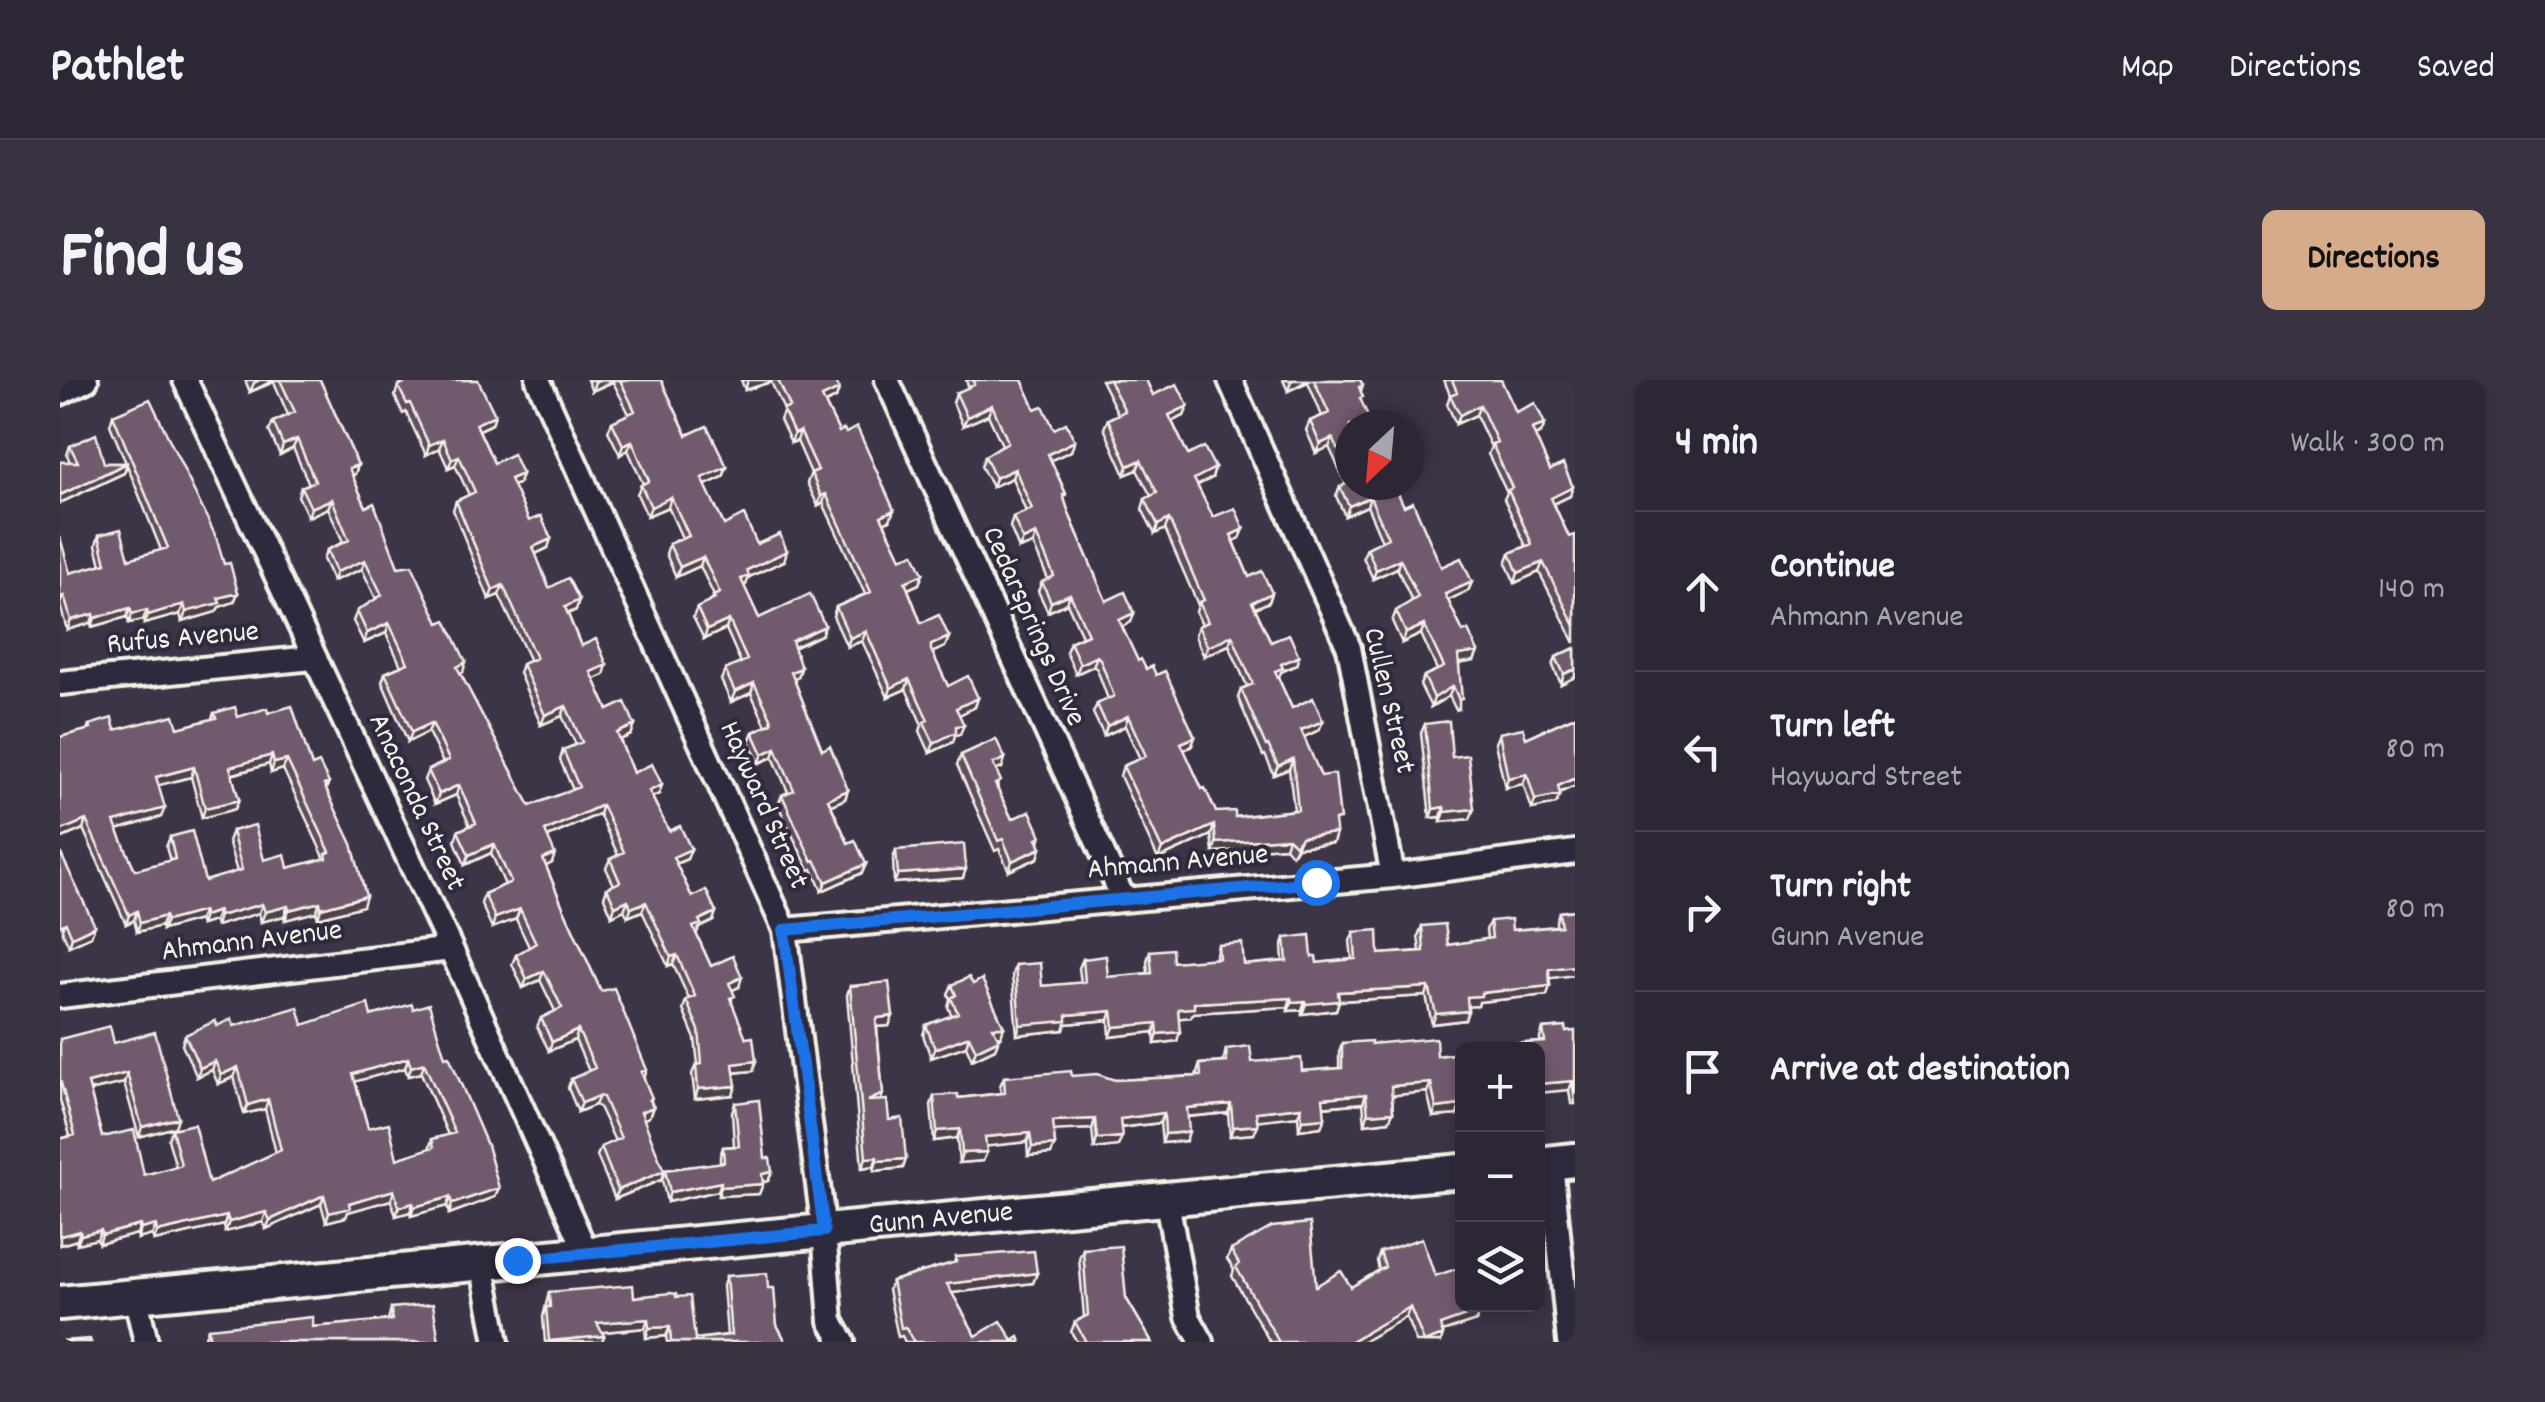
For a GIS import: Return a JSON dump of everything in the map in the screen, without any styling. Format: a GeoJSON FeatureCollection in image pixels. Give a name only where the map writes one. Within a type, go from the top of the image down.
{"type":"FeatureCollection","features":[{"type":"Feature","properties":{"kind":"street"},"geometry":{"type":"LineString","coordinates":[[60,394],[86,380]]}},
{"type":"Feature","properties":{"kind":"street","name":"Anaconda Street"},"geometry":{"type":"LineString","coordinates":[[185,380],[451,949],[587,1254]]}},
{"type":"Feature","properties":{"kind":"street","name":"Hayward Street"},"geometry":{"type":"LineString","coordinates":[[538,380],[784,930],[824,1231],[831,1322],[843,1342]]}},
{"type":"Feature","properties":{"kind":"street","name":"Cedarsprings Drive"},"geometry":{"type":"LineString","coordinates":[[887,380],[1123,898]]}},
{"type":"Feature","properties":{"kind":"street","name":"Cullen Street"},"geometry":{"type":"LineString","coordinates":[[1230,380],[1349,648],[1393,876]]}},
{"type":"Feature","properties":{"kind":"street","name":"Rufus Avenue"},"geometry":{"type":"LineString","coordinates":[[60,683],[313,658]]}},
{"type":"Feature","properties":{"kind":"street","name":"Ahmann Avenue"},"geometry":{"type":"LineString","coordinates":[[784,930],[1393,876],[1575,852]]}},
{"type":"Feature","properties":{"kind":"street","name":"Ahmann Avenue"},"geometry":{"type":"LineString","coordinates":[[60,996],[451,949]]}},
{"type":"Feature","properties":{"kind":"street"},"geometry":{"type":"LineString","coordinates":[[1555,1162],[1569,1342]]}},
{"type":"Feature","properties":{"kind":"street","name":"Gunn Avenue"},"geometry":{"type":"LineString","coordinates":[[60,1303],[1455,1173]]}},
{"type":"Feature","properties":{"kind":"street"},"geometry":{"type":"LineString","coordinates":[[1167,1201],[1188,1318],[1202,1342]]}},
{"type":"Feature","properties":{"kind":"street"},"geometry":{"type":"LineString","coordinates":[[482,1262],[497,1342]]}},
{"type":"Feature","properties":{"kind":"street"},"geometry":{"type":"LineString","coordinates":[[135,1295],[146,1342]]}},
{"type":"Feature","properties":{"kind":"building"},"geometry":{"type":"Polygon","coordinates":[[[280,380],[320,380],[358,465],[349,468],[366,507],[374,503],[398,567],[412,565],[439,623],[446,620],[466,662],[457,667],[530,806],[579,787],[563,750],[582,742],[566,706],[545,715],[522,664],[536,658],[503,585],[493,590],[456,501],[475,492],[459,456],[452,459],[443,439],[429,445],[398,386],[407,380],[478,380],[495,415],[476,424],[494,463],[513,454],[522,474],[510,479],[529,521],[541,516],[551,539],[533,547],[549,588],[568,578],[579,600],[565,607],[581,646],[596,639],[607,665],[591,672],[608,710],[625,702],[635,725],[617,733],[633,773],[652,764],[662,785],[649,791],[669,831],[680,826],[691,849],[673,857],[692,897],[706,890],[716,912],[693,927],[711,966],[733,956],[742,977],[729,983],[735,996],[730,998],[746,1038],[753,1037],[756,1061],[733,1064],[736,1086],[698,1089],[696,1065],[702,1064],[699,1030],[686,1000],[695,996],[677,955],[671,957],[646,902],[631,908],[628,900],[615,906],[607,888],[620,882],[610,859],[624,852],[602,805],[545,831],[555,854],[543,859],[562,905],[601,991],[614,988],[647,1070],[641,1072],[653,1107],[641,1112],[664,1171],[618,1190],[601,1147],[621,1138],[603,1097],[582,1103],[571,1079],[595,1068],[578,1030],[552,1042],[541,1018],[562,1008],[544,971],[527,979],[516,955],[536,943],[520,909],[495,918],[484,894],[511,882],[494,844],[469,855],[458,831],[476,823],[459,785],[439,794],[428,770],[449,760],[432,723],[412,732],[385,673],[408,663],[389,623],[367,633],[357,611],[382,595],[365,560],[336,572],[327,550],[349,540],[332,499],[311,508],[301,487],[315,481],[297,439],[283,445],[273,422],[295,412],[280,380]]]}},
{"type":"Feature","properties":{"kind":"building"},"geometry":{"type":"Polygon","coordinates":[[[620,380],[661,380],[687,435],[707,426],[727,467],[702,478],[724,525],[744,515],[757,544],[780,534],[787,551],[747,570],[749,576],[741,579],[759,618],[810,594],[825,626],[792,641],[801,668],[791,672],[822,750],[830,746],[848,790],[828,799],[848,843],[855,840],[866,864],[826,882],[815,860],[812,861],[782,795],[794,790],[776,748],[763,754],[753,732],[772,723],[771,718],[754,683],[735,692],[725,670],[747,660],[729,620],[707,630],[697,608],[720,593],[703,557],[680,567],[669,544],[689,536],[671,497],[651,507],[641,485],[649,481],[632,441],[623,445],[612,422],[635,411],[620,380]]]}},
{"type":"Feature","properties":{"kind":"building"},"geometry":{"type":"Polygon","coordinates":[[[778,380],[835,380],[839,389],[822,397],[839,432],[857,427],[894,510],[881,516],[901,558],[914,553],[923,574],[905,582],[921,623],[939,615],[949,637],[931,645],[931,650],[948,686],[968,676],[978,698],[956,708],[964,725],[956,726],[956,732],[934,743],[909,679],[891,688],[866,631],[850,638],[836,607],[871,592],[826,494],[821,496],[811,473],[818,470],[800,431],[794,434],[783,410],[790,407],[778,380]]]}},
{"type":"Feature","properties":{"kind":"building"},"geometry":{"type":"Polygon","coordinates":[[[974,380],[1022,380],[1035,409],[1043,406],[1054,429],[1066,423],[1075,441],[1048,454],[1066,494],[1063,495],[1070,516],[1106,601],[1125,592],[1134,613],[1119,620],[1138,661],[1141,659],[1146,669],[1152,666],[1156,675],[1165,671],[1195,737],[1181,743],[1216,812],[1235,811],[1235,817],[1298,810],[1293,759],[1278,766],[1266,746],[1241,689],[1253,684],[1232,635],[1208,647],[1198,626],[1208,622],[1199,602],[1204,600],[1169,519],[1158,525],[1145,499],[1157,493],[1141,460],[1128,466],[1108,419],[1125,411],[1109,380],[1146,380],[1153,395],[1177,384],[1188,406],[1169,415],[1188,455],[1204,447],[1215,468],[1194,479],[1213,517],[1235,508],[1244,529],[1231,535],[1249,577],[1262,571],[1272,593],[1252,602],[1271,642],[1289,634],[1299,656],[1275,671],[1292,708],[1313,698],[1323,721],[1301,730],[1321,776],[1335,774],[1340,819],[1335,820],[1336,833],[1301,837],[1295,845],[1288,838],[1216,843],[1214,825],[1162,849],[1123,766],[1146,756],[1128,716],[1107,726],[1097,704],[1114,696],[1100,659],[1097,656],[1080,664],[1070,642],[1088,634],[1070,594],[1051,602],[1042,582],[1054,576],[1036,534],[1023,540],[1013,517],[1032,509],[1015,469],[995,478],[985,456],[1008,442],[992,405],[967,417],[956,393],[974,385],[974,380]]]}},
{"type":"Feature","properties":{"kind":"building"},"geometry":{"type":"Polygon","coordinates":[[[1314,380],[1360,380],[1360,398],[1365,410],[1335,410],[1335,442],[1333,438],[1320,444],[1310,421],[1329,413],[1314,380]]]}},
{"type":"Feature","properties":{"kind":"building"},"geometry":{"type":"Polygon","coordinates":[[[1452,380],[1501,380],[1516,412],[1535,403],[1545,424],[1532,429],[1550,470],[1563,464],[1573,487],[1551,498],[1569,537],[1575,535],[1575,626],[1543,562],[1518,573],[1510,553],[1532,544],[1508,490],[1512,488],[1492,444],[1497,442],[1480,405],[1460,415],[1450,395],[1457,392],[1452,380]]]}},
{"type":"Feature","properties":{"kind":"building"},"geometry":{"type":"Polygon","coordinates":[[[150,399],[216,537],[224,564],[230,563],[238,593],[218,598],[220,603],[186,612],[184,604],[148,615],[147,610],[132,614],[130,608],[71,620],[64,596],[60,597],[60,537],[70,573],[106,563],[99,535],[121,529],[129,559],[168,548],[113,415],[150,399]]]}},
{"type":"Feature","properties":{"kind":"building"},"geometry":{"type":"Polygon","coordinates":[[[96,434],[104,463],[127,463],[60,495],[60,462],[78,462],[70,446],[96,434]]]}},
{"type":"Feature","properties":{"kind":"building"},"geometry":{"type":"Polygon","coordinates":[[[1371,500],[1401,500],[1404,506],[1413,502],[1441,567],[1461,558],[1472,582],[1445,594],[1463,632],[1468,630],[1478,652],[1458,655],[1462,699],[1459,700],[1453,686],[1434,698],[1424,676],[1444,667],[1424,625],[1406,633],[1396,611],[1418,597],[1400,559],[1376,570],[1367,548],[1388,538],[1371,500]]]}},
{"type":"Feature","properties":{"kind":"building"},"geometry":{"type":"Polygon","coordinates":[[[1575,648],[1575,669],[1564,674],[1556,657],[1575,648]]]}},
{"type":"Feature","properties":{"kind":"building"},"geometry":{"type":"Polygon","coordinates":[[[292,706],[312,766],[319,763],[329,783],[324,785],[352,844],[366,896],[321,908],[320,902],[265,912],[262,904],[219,916],[218,911],[204,916],[203,911],[140,923],[137,911],[129,915],[86,820],[62,830],[60,827],[60,737],[91,729],[89,725],[112,718],[115,730],[174,715],[178,728],[216,718],[214,713],[235,707],[238,717],[267,708],[268,713],[292,706]],[[272,755],[230,767],[239,800],[205,808],[194,767],[156,777],[165,808],[114,822],[135,870],[175,859],[170,837],[192,831],[205,881],[242,870],[232,831],[255,825],[264,860],[285,854],[288,868],[327,858],[330,852],[287,760],[274,763],[272,755]]]}},
{"type":"Feature","properties":{"kind":"building"},"geometry":{"type":"Polygon","coordinates":[[[1575,716],[1575,778],[1558,786],[1560,795],[1535,800],[1527,774],[1508,778],[1499,733],[1523,728],[1526,738],[1575,716]]]}},
{"type":"Feature","properties":{"kind":"building"},"geometry":{"type":"Polygon","coordinates":[[[1449,721],[1452,757],[1468,755],[1474,809],[1433,809],[1425,724],[1449,721]]]}},
{"type":"Feature","properties":{"kind":"building"},"geometry":{"type":"Polygon","coordinates":[[[996,739],[1005,758],[993,764],[1001,781],[995,784],[1012,819],[1030,811],[1041,836],[1037,838],[1041,848],[1012,861],[1003,839],[998,841],[961,755],[996,739]]]}},
{"type":"Feature","properties":{"kind":"building"},"geometry":{"type":"Polygon","coordinates":[[[964,844],[966,869],[898,874],[896,850],[964,844]]]}},
{"type":"Feature","properties":{"kind":"building"},"geometry":{"type":"Polygon","coordinates":[[[60,852],[95,926],[72,937],[66,923],[60,926],[60,852]]]}},
{"type":"Feature","properties":{"kind":"building"},"geometry":{"type":"Polygon","coordinates":[[[1575,910],[1575,966],[1549,969],[1550,986],[1467,997],[1468,1011],[1436,1014],[1429,987],[1338,992],[1339,1001],[1306,1004],[1292,1002],[1291,998],[1194,1003],[1194,1008],[1178,1009],[1180,1032],[1158,1034],[1157,1023],[1114,1027],[1112,1011],[1067,1015],[1067,1021],[1020,1025],[1015,965],[1040,963],[1042,986],[1085,982],[1083,959],[1106,956],[1108,977],[1152,973],[1150,951],[1172,949],[1173,962],[1219,958],[1218,945],[1242,943],[1244,965],[1287,961],[1285,938],[1310,935],[1312,957],[1316,956],[1317,963],[1356,959],[1354,932],[1378,930],[1379,954],[1424,951],[1422,926],[1445,924],[1448,945],[1492,938],[1490,921],[1511,919],[1512,930],[1561,926],[1559,912],[1575,910]]]}},
{"type":"Feature","properties":{"kind":"building"},"geometry":{"type":"Polygon","coordinates":[[[969,977],[973,984],[982,979],[1004,1027],[993,1027],[999,1039],[976,1050],[969,1036],[935,1049],[926,1025],[958,1013],[951,998],[956,995],[952,985],[969,977]]]}},
{"type":"Feature","properties":{"kind":"building"},"geometry":{"type":"Polygon","coordinates":[[[889,982],[893,1016],[878,1018],[876,1022],[883,1094],[868,1101],[887,1100],[889,1120],[902,1118],[906,1159],[877,1161],[877,1157],[866,1158],[850,986],[889,982]]]}},
{"type":"Feature","properties":{"kind":"building"},"geometry":{"type":"Polygon","coordinates":[[[368,1004],[371,1016],[412,1004],[413,1009],[429,1004],[445,1057],[449,1056],[487,1145],[499,1188],[452,1204],[450,1197],[414,1207],[413,1203],[399,1207],[394,1190],[329,1213],[324,1195],[270,1220],[266,1212],[229,1222],[227,1216],[157,1232],[156,1225],[141,1229],[140,1225],[102,1235],[101,1230],[60,1236],[60,1139],[75,1135],[60,1079],[60,1039],[110,1026],[114,1043],[155,1032],[178,1118],[142,1127],[127,1073],[88,1083],[102,1137],[134,1130],[144,1175],[181,1165],[172,1129],[194,1124],[209,1183],[281,1150],[268,1099],[248,1105],[238,1067],[221,1075],[215,1061],[200,1068],[185,1035],[215,1021],[217,1026],[231,1019],[234,1026],[298,1007],[303,1025],[368,1004]],[[408,1058],[353,1074],[368,1128],[389,1123],[397,1159],[434,1147],[432,1139],[455,1133],[424,1063],[411,1067],[408,1058]]]}},
{"type":"Feature","properties":{"kind":"building"},"geometry":{"type":"Polygon","coordinates":[[[1566,1027],[1566,1032],[1575,1031],[1575,1095],[1573,1081],[1545,1083],[1543,1029],[1566,1027]]]}},
{"type":"Feature","properties":{"kind":"building"},"geometry":{"type":"Polygon","coordinates":[[[1436,1038],[1437,1056],[1455,1054],[1455,1106],[1436,1108],[1431,1083],[1391,1086],[1393,1112],[1368,1114],[1366,1094],[1323,1098],[1325,1118],[1302,1120],[1301,1107],[1256,1112],[1258,1125],[1233,1127],[1231,1104],[1187,1108],[1189,1132],[1165,1134],[1164,1113],[1120,1119],[1122,1137],[1097,1139],[1095,1119],[1053,1121],[1055,1145],[1032,1147],[1030,1133],[985,1137],[987,1152],[962,1153],[960,1129],[937,1131],[934,1096],[958,1094],[958,1098],[1005,1093],[1004,1077],[1071,1071],[1072,1076],[1097,1074],[1115,1080],[1201,1076],[1200,1064],[1227,1062],[1226,1049],[1250,1046],[1252,1062],[1301,1058],[1302,1071],[1342,1068],[1342,1043],[1436,1038]]]}},
{"type":"Feature","properties":{"kind":"building"},"geometry":{"type":"Polygon","coordinates":[[[759,1100],[765,1158],[770,1158],[772,1172],[762,1174],[763,1184],[721,1187],[721,1182],[670,1192],[665,1170],[724,1162],[723,1147],[739,1146],[735,1103],[759,1100]]]}},
{"type":"Feature","properties":{"kind":"building"},"geometry":{"type":"Polygon","coordinates":[[[1310,1223],[1316,1286],[1341,1271],[1351,1287],[1385,1267],[1380,1252],[1422,1238],[1435,1276],[1455,1269],[1455,1312],[1477,1312],[1440,1325],[1443,1335],[1424,1342],[1410,1307],[1349,1342],[1279,1342],[1236,1267],[1239,1264],[1231,1250],[1272,1227],[1310,1223]]]}},
{"type":"Feature","properties":{"kind":"building"},"geometry":{"type":"Polygon","coordinates":[[[1121,1246],[1126,1298],[1152,1342],[1086,1342],[1075,1322],[1088,1315],[1083,1249],[1121,1246]]]}},
{"type":"Feature","properties":{"kind":"building"},"geometry":{"type":"Polygon","coordinates":[[[1034,1251],[1037,1273],[947,1284],[976,1336],[1001,1321],[1013,1341],[1019,1337],[1021,1342],[914,1342],[905,1327],[901,1328],[892,1281],[956,1262],[956,1257],[1034,1251]]]}},
{"type":"Feature","properties":{"kind":"building"},"geometry":{"type":"Polygon","coordinates":[[[767,1273],[768,1288],[774,1288],[777,1325],[786,1342],[671,1342],[670,1327],[649,1328],[648,1319],[597,1323],[604,1336],[549,1341],[549,1292],[633,1285],[634,1297],[671,1293],[676,1297],[690,1296],[695,1339],[731,1335],[726,1276],[767,1273]]]}},
{"type":"Feature","properties":{"kind":"building"},"geometry":{"type":"Polygon","coordinates":[[[433,1304],[439,1342],[210,1342],[208,1328],[313,1317],[313,1327],[392,1320],[391,1308],[433,1304]]]}},
{"type":"Feature","properties":{"kind":"route"},"geometry":{"type":"LineString","coordinates":[[517,1260],[824,1231],[784,930],[1316,882]]}}]}
